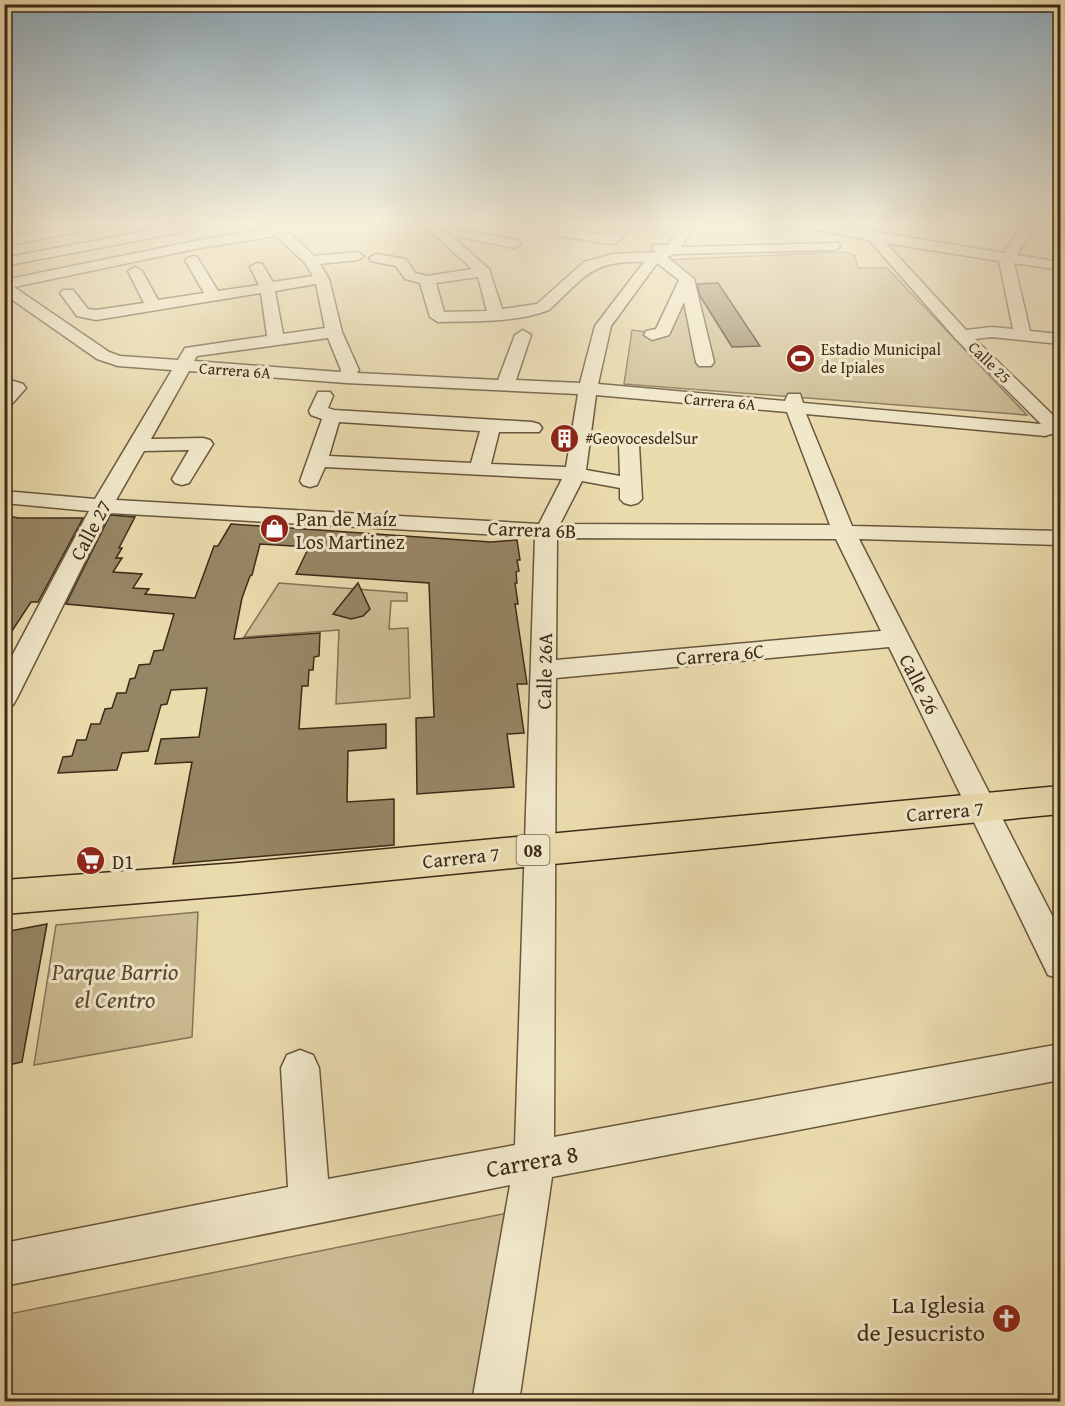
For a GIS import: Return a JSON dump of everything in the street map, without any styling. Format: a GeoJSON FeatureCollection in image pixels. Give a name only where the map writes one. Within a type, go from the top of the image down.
{"type":"FeatureCollection","features":[{"type":"Feature","properties":{"kind":"main road","name":"Carrera 7"},"geometry":{"type":"LineString","coordinates":[[4,897],[238,879],[1060,800]]}},
{"type":"Feature","properties":{"kind":"street","name":"Carrera 6A"},"geometry":{"type":"LineString","coordinates":[[12,291],[101,356],[118,361],[589,386],[794,403],[1045,430],[1059,425]]}},
{"type":"Feature","properties":{"kind":"street"},"geometry":{"type":"LineString","coordinates":[[145,291],[153,306]]}},
{"type":"Feature","properties":{"kind":"street"},"geometry":{"type":"LineString","coordinates":[[210,291],[213,296]]}},
{"type":"Feature","properties":{"kind":"street"},"geometry":{"type":"LineString","coordinates":[[68,293],[83,313],[91,315],[242,291]]}},
{"type":"Feature","properties":{"kind":"street"},"geometry":{"type":"LineString","coordinates":[[268,291],[276,339]]}},
{"type":"Feature","properties":{"kind":"street"},"geometry":{"type":"LineString","coordinates":[[325,291],[334,332],[348,374]]}},
{"type":"Feature","properties":{"kind":"street"},"geometry":{"type":"LineString","coordinates":[[430,291],[438,316],[522,313],[543,307],[561,291]]}},
{"type":"Feature","properties":{"kind":"street"},"geometry":{"type":"LineString","coordinates":[[489,291],[496,315]]}},
{"type":"Feature","properties":{"kind":"street","name":"Calle 26A"},"geometry":{"type":"LineString","coordinates":[[495,1401],[534,1161],[546,531],[575,474],[589,386],[603,326],[632,291]]}},
{"type":"Feature","properties":{"kind":"street"},"geometry":{"type":"LineString","coordinates":[[652,336],[663,332],[682,291]]}},
{"type":"Feature","properties":{"kind":"street"},"geometry":{"type":"LineString","coordinates":[[690,291],[705,362]]}},
{"type":"Feature","properties":{"kind":"street","name":"Calle 25"},"geometry":{"type":"LineString","coordinates":[[929,291],[967,334],[1059,425]]}},
{"type":"Feature","properties":{"kind":"street"},"geometry":{"type":"LineString","coordinates":[[1013,291],[1022,334]]}},
{"type":"Feature","properties":{"kind":"street"},"geometry":{"type":"LineString","coordinates":[[181,366],[191,352],[334,332]]}},
{"type":"Feature","properties":{"kind":"street"},"geometry":{"type":"LineString","coordinates":[[967,334],[1022,334],[1060,339]]}},
{"type":"Feature","properties":{"kind":"street"},"geometry":{"type":"LineString","coordinates":[[507,382],[522,335]]}},
{"type":"Feature","properties":{"kind":"street","name":"Calle 27"},"geometry":{"type":"LineString","coordinates":[[4,698],[14,662],[58,591],[102,506],[181,366]]}},
{"type":"Feature","properties":{"kind":"street"},"geometry":{"type":"LineString","coordinates":[[4,383],[17,388],[4,401]]}},
{"type":"Feature","properties":{"kind":"street"},"geometry":{"type":"LineString","coordinates":[[324,396],[318,411],[332,416],[532,428]]}},
{"type":"Feature","properties":{"kind":"street","name":"Calle 26"},"geometry":{"type":"LineString","coordinates":[[794,403],[844,532],[1060,964]]}},
{"type":"Feature","properties":{"kind":"street"},"geometry":{"type":"LineString","coordinates":[[310,481],[332,416]]}},
{"type":"Feature","properties":{"kind":"street"},"geometry":{"type":"LineString","coordinates":[[479,469],[491,424]]}},
{"type":"Feature","properties":{"kind":"street"},"geometry":{"type":"LineString","coordinates":[[137,445],[203,444],[182,479]]}},
{"type":"Feature","properties":{"kind":"street"},"geometry":{"type":"LineString","coordinates":[[316,461],[575,474],[631,491],[629,445]]}},
{"type":"Feature","properties":{"kind":"street"},"geometry":{"type":"LineString","coordinates":[[4,512],[15,497]]}},
{"type":"Feature","properties":{"kind":"street","name":"Carrera 6B"},"geometry":{"type":"LineString","coordinates":[[15,497],[102,506],[546,531],[844,532],[1060,538]]}},
{"type":"Feature","properties":{"kind":"street","name":"Carrera 6C"},"geometry":{"type":"LineString","coordinates":[[543,670],[897,638]]}},
{"type":"Feature","properties":{"kind":"street","name":"Carrera 8"},"geometry":{"type":"LineString","coordinates":[[4,1265],[310,1203],[1060,1062]]}},
{"type":"Feature","properties":{"kind":"street"},"geometry":{"type":"LineString","coordinates":[[300,1068],[310,1203]]}},
{"type":"Feature","properties":{"kind":"green space","name":"Estadio Municipal de Ipiales"},"geometry":{"type":"Polygon","coordinates":[[[675,291],[909,291],[1027,415],[624,384],[632,330],[648,332],[659,327],[675,291]]]}},
{"type":"Feature","properties":{"kind":"green space"},"geometry":{"type":"Polygon","coordinates":[[[279,583],[407,593],[407,601],[391,601],[389,629],[408,628],[410,698],[336,704],[339,630],[244,637],[279,583]]]}},
{"type":"Feature","properties":{"kind":"green space","name":"Parque Barrio el Centro"},"geometry":{"type":"Polygon","coordinates":[[[198,912],[192,1037],[34,1065],[56,925],[198,912]]]}},
{"type":"Feature","properties":{"kind":"green space"},"geometry":{"type":"Polygon","coordinates":[[[517,1211],[481,1401],[5,1401],[4,1315],[517,1211]]]}},
{"type":"Feature","properties":{"kind":"building"},"geometry":{"type":"Polygon","coordinates":[[[699,291],[723,291],[760,346],[732,347],[699,291]]]}},
{"type":"Feature","properties":{"kind":"building"},"geometry":{"type":"Polygon","coordinates":[[[4,515],[18,518],[83,518],[38,602],[31,602],[4,643],[4,515]]]}},
{"type":"Feature","properties":{"kind":"building"},"geometry":{"type":"Polygon","coordinates":[[[110,515],[135,517],[119,548],[122,548],[116,558],[122,558],[113,572],[142,574],[133,588],[149,589],[145,594],[195,598],[214,546],[218,546],[231,524],[491,542],[517,540],[520,560],[517,560],[519,571],[516,572],[517,583],[515,583],[518,604],[515,604],[527,684],[517,684],[524,733],[507,734],[514,787],[417,794],[416,718],[434,717],[429,583],[296,574],[309,547],[260,544],[252,575],[242,598],[234,639],[320,633],[319,656],[314,657],[313,670],[309,670],[308,686],[302,686],[299,729],[386,724],[386,748],[348,751],[347,802],[394,799],[394,845],[173,864],[192,762],[155,764],[161,739],[199,737],[207,688],[171,690],[167,704],[161,705],[148,751],[122,753],[117,770],[58,773],[63,757],[72,756],[77,740],[86,740],[91,724],[100,724],[105,709],[112,708],[117,693],[126,693],[130,679],[135,678],[139,665],[150,664],[154,651],[163,650],[174,614],[66,604],[110,515]]]}},
{"type":"Feature","properties":{"kind":"building"},"geometry":{"type":"Polygon","coordinates":[[[358,583],[370,609],[363,616],[351,619],[333,614],[358,583]]]}},
{"type":"Feature","properties":{"kind":"building"},"geometry":{"type":"Polygon","coordinates":[[[47,924],[22,1062],[4,1066],[4,932],[47,924]]]}},
{"type":"Feature","properties":{"kind":"place","name":"Estadio Municipal de Ipiales"},"geometry":{"type":"Point","coordinates":[800,358]}},
{"type":"Feature","properties":{"kind":"place","name":"#GeovocesdelSur"},"geometry":{"type":"Point","coordinates":[564,438]}},
{"type":"Feature","properties":{"kind":"place","name":"Pan de Maíz Los Martinez"},"geometry":{"type":"Point","coordinates":[275,529]}},
{"type":"Feature","properties":{"kind":"place","name":"D1"},"geometry":{"type":"Point","coordinates":[91,861]}},
{"type":"Feature","properties":{"kind":"place","name":"La Iglesia de Jesucristo"},"geometry":{"type":"Point","coordinates":[1006,1318]}}]}
